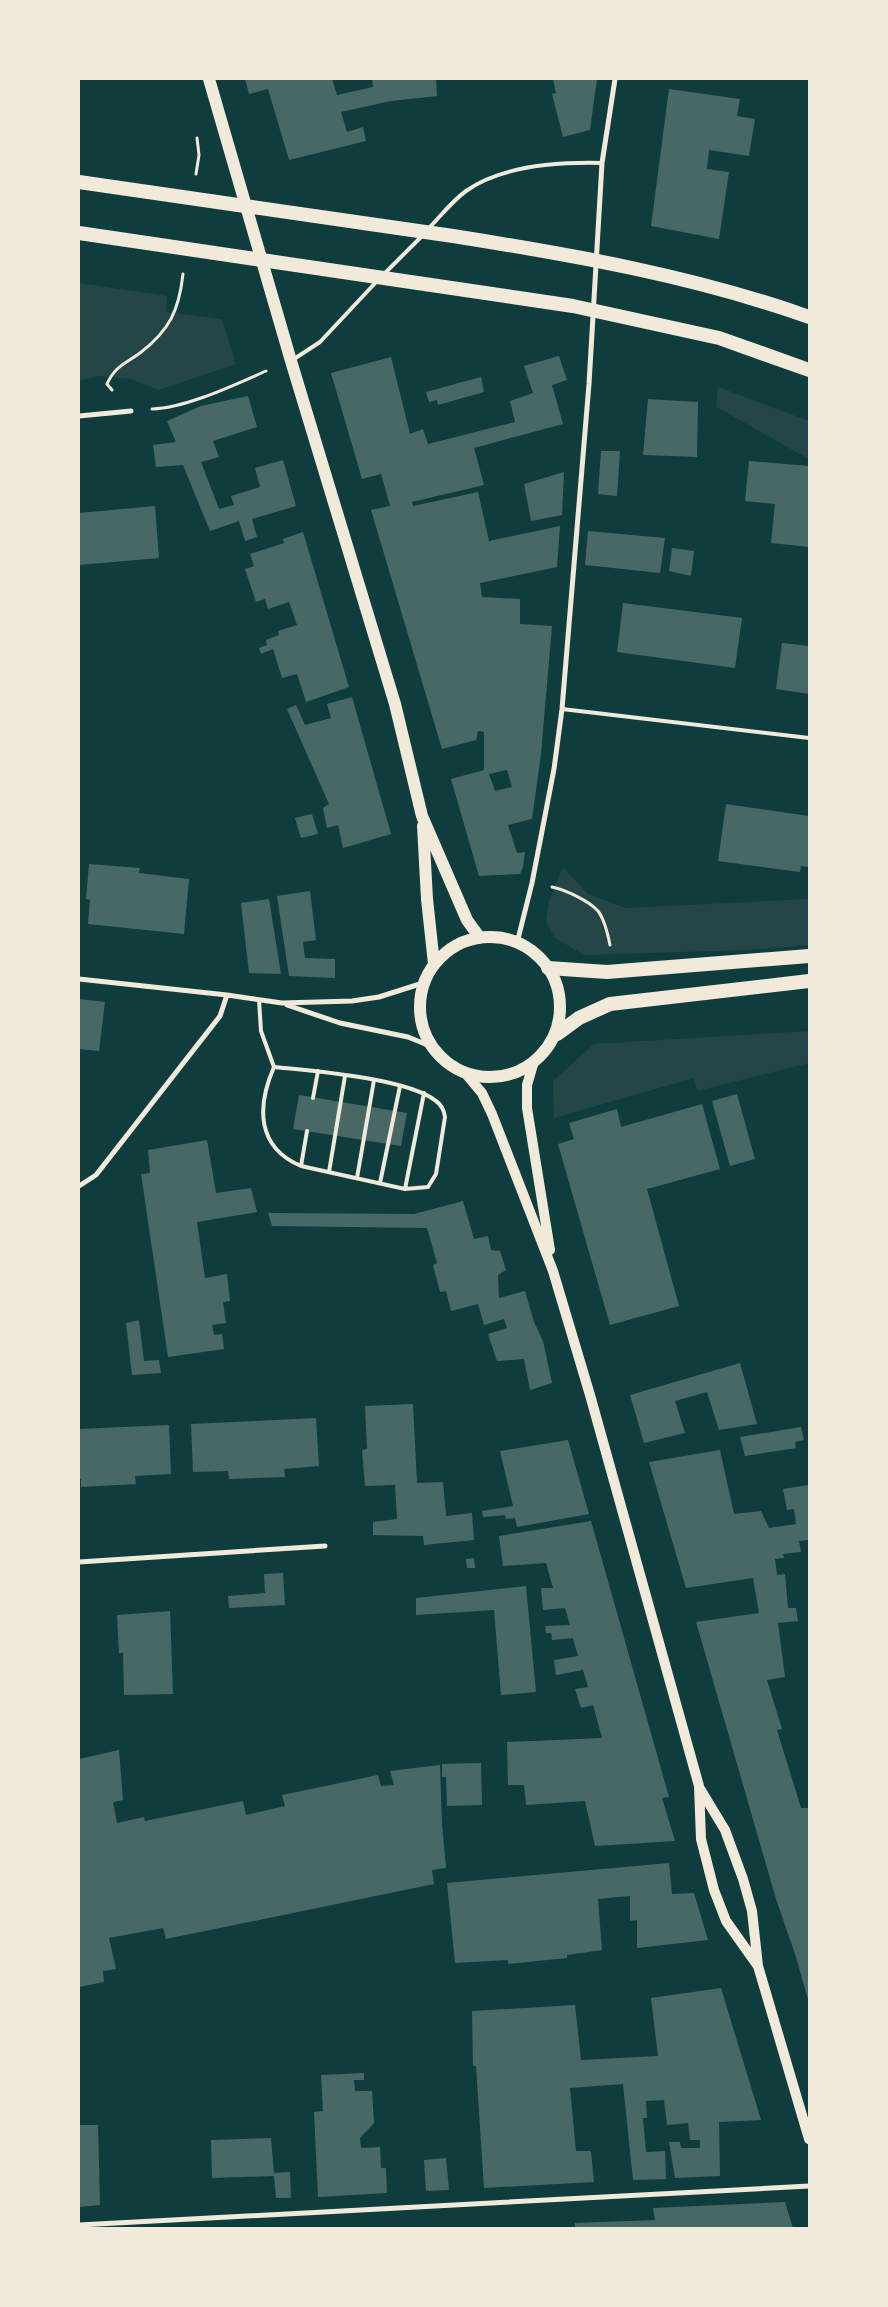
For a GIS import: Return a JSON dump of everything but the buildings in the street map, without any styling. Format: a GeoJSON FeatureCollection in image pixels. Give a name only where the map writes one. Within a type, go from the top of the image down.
{"type":"FeatureCollection","features":[{"type":"Feature","properties":{"kind":"highway"},"geometry":{"type":"LineString","coordinates":[[79,182],[507,244],[636,269],[718,288],[809,317]]}},
{"type":"Feature","properties":{"kind":"highway"},"geometry":{"type":"LineString","coordinates":[[79,233],[515,296],[630,317],[719,338],[809,370]]}},
{"type":"Feature","properties":{"kind":"highway"},"geometry":{"type":"LineString","coordinates":[[548,968],[608,972],[809,956]]}},
{"type":"Feature","properties":{"kind":"highway"},"geometry":{"type":"LineString","coordinates":[[557,1034],[579,1018],[610,1004],[809,981]]}},
{"type":"Feature","properties":{"kind":"main road"},"geometry":{"type":"LineString","coordinates":[[209,79],[290,361],[395,704],[422,816],[467,920],[480,938]]}},
{"type":"Feature","properties":{"kind":"main road"},"geometry":{"type":"LineString","coordinates":[[422,816],[427,899],[434,964]]}},
{"type":"Feature","properties":{"kind":"main road"},"geometry":{"type":"LineString","coordinates":[[466,1074],[484,1078],[504,1076],[520,1071],[534,1061],[557,1034],[560,1001],[556,984],[548,968],[530,949],[517,942],[499,938],[480,938],[454,946],[434,964],[423,983],[419,1009],[424,1034],[430,1046],[440,1058],[466,1074],[482,1093],[492,1114],[553,1271],[590,1395],[699,1786],[700,1839],[714,1890],[726,1921],[758,1966]]}},
{"type":"Feature","properties":{"kind":"main road"},"geometry":{"type":"LineString","coordinates":[[534,1061],[527,1085],[527,1108],[553,1271]]}},
{"type":"Feature","properties":{"kind":"main road"},"geometry":{"type":"LineString","coordinates":[[699,1786],[725,1830],[743,1879],[752,1912],[758,1966],[809,2139]]}},
{"type":"Feature","properties":{"kind":"street"},"geometry":{"type":"LineString","coordinates":[[517,942],[532,882],[554,769],[562,709],[589,384],[602,163],[615,79]]}},
{"type":"Feature","properties":{"kind":"street"},"geometry":{"type":"LineString","coordinates":[[79,416],[131,411]]}},
{"type":"Feature","properties":{"kind":"street"},"geometry":{"type":"LineString","coordinates":[[79,979],[282,1003],[352,1001],[379,997],[423,983]]}},
{"type":"Feature","properties":{"kind":"street"},"geometry":{"type":"LineString","coordinates":[[79,1186],[96,1175],[220,1016],[227,995]]}},
{"type":"Feature","properties":{"kind":"street"},"geometry":{"type":"LineString","coordinates":[[282,1003],[340,1023],[399,1035],[430,1046]]}},
{"type":"Feature","properties":{"kind":"street"},"geometry":{"type":"LineString","coordinates":[[79,1562],[325,1546]]}},
{"type":"Feature","properties":{"kind":"street"},"geometry":{"type":"LineString","coordinates":[[79,2225],[809,2186]]}},
{"type":"Feature","properties":{"kind":"lane"},"geometry":{"type":"LineString","coordinates":[[290,361],[320,342],[342,316],[466,191],[501,172],[576,162],[602,163]]}},
{"type":"Feature","properties":{"kind":"lane"},"geometry":{"type":"LineString","coordinates":[[562,709],[809,738]]}},
{"type":"Feature","properties":{"kind":"lane"},"geometry":{"type":"LineString","coordinates":[[259,1000],[262,1031],[274,1067],[264,1088],[262,1107],[264,1125],[279,1153],[287,1160],[301,1166],[405,1189],[428,1187],[436,1174],[445,1117],[444,1108],[424,1093],[400,1086],[318,1071],[274,1067]]}},
{"type":"Feature","properties":{"kind":"lane"},"geometry":{"type":"LineString","coordinates":[[313,1098],[318,1071]]}},
{"type":"Feature","properties":{"kind":"lane"},"geometry":{"type":"LineString","coordinates":[[330,1172],[346,1076]]}},
{"type":"Feature","properties":{"kind":"lane"},"geometry":{"type":"LineString","coordinates":[[357,1178],[374,1080]]}},
{"type":"Feature","properties":{"kind":"lane"},"geometry":{"type":"LineString","coordinates":[[380,1183],[400,1086]]}},
{"type":"Feature","properties":{"kind":"lane"},"geometry":{"type":"LineString","coordinates":[[405,1189],[424,1093]]}},
{"type":"Feature","properties":{"kind":"lane"},"geometry":{"type":"LineString","coordinates":[[301,1166],[307,1131]]}},
{"type":"Feature","properties":{"kind":"path"},"geometry":{"type":"LineString","coordinates":[[195,184],[199,155],[196,131]]}},
{"type":"Feature","properties":{"kind":"path"},"geometry":{"type":"LineString","coordinates":[[184,270],[177,310],[159,336],[112,371],[107,384],[131,411],[165,409],[236,384],[290,361]]}},
{"type":"Feature","properties":{"kind":"path"},"geometry":{"type":"LineString","coordinates":[[532,882],[566,890],[598,911],[608,932],[611,953]]}},
{"type":"Feature","properties":{"kind":"shaded area"},"geometry":{"type":"Polygon","coordinates":[[[79,283],[167,296],[166,312],[222,319],[236,364],[159,390],[131,379],[99,376],[79,381],[79,283]]]}},
{"type":"Feature","properties":{"kind":"shaded area"},"geometry":{"type":"Polygon","coordinates":[[[718,387],[809,421],[809,459],[716,407],[718,387]]]}},
{"type":"Feature","properties":{"kind":"shaded area"},"geometry":{"type":"Polygon","coordinates":[[[563,867],[588,894],[626,908],[809,899],[809,945],[749,950],[584,955],[554,937],[546,921],[549,901],[563,867]]]}},
{"type":"Feature","properties":{"kind":"shaded area"},"geometry":{"type":"Polygon","coordinates":[[[809,1031],[809,1063],[697,1091],[694,1078],[554,1118],[553,1081],[594,1044],[809,1031]]]}}]}
